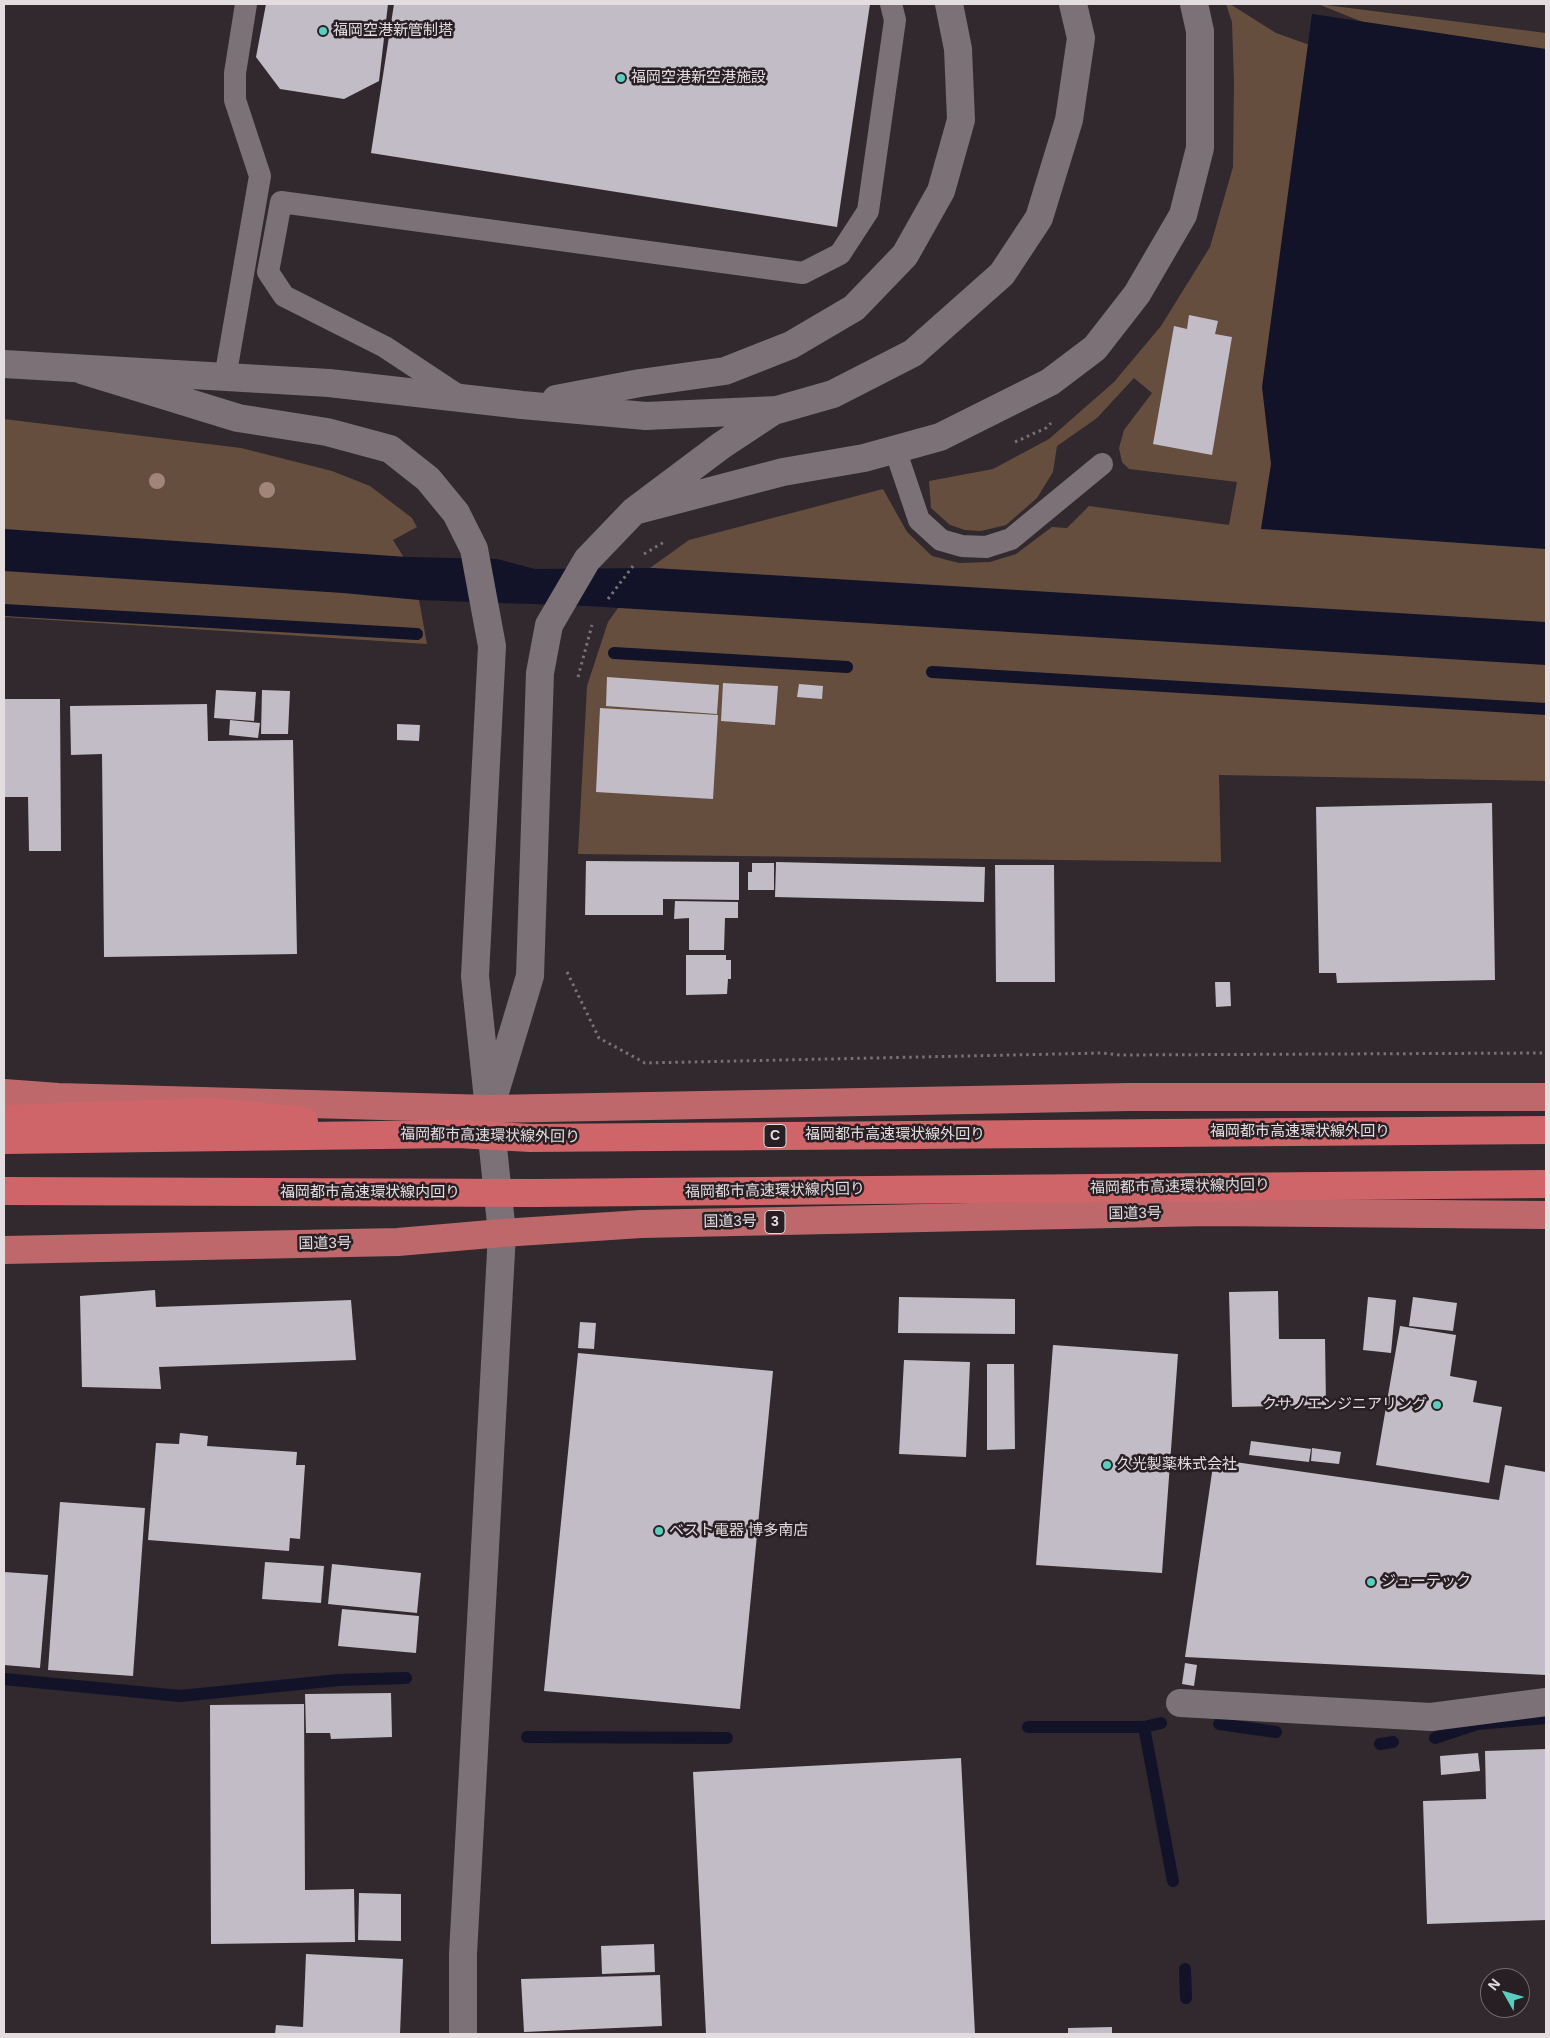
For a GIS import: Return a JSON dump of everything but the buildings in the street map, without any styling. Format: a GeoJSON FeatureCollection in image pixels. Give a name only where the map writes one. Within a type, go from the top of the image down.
{"type":"FeatureCollection","features":[{"type":"Feature","properties":{"kind":"highway"},"geometry":{"type":"LineString","coordinates":[[4,1093],[58,1097],[490,1110],[1129,1096],[1546,1097]]}},
{"type":"Feature","properties":{"kind":"highway"},"geometry":{"type":"LineString","coordinates":[[4,1119],[211,1112],[457,1134]]}},
{"type":"Feature","properties":{"kind":"highway","name":"福岡都市高速環状線外回り"},"geometry":{"type":"LineString","coordinates":[[4,1140],[457,1134],[531,1138],[1546,1130]]}},
{"type":"Feature","properties":{"kind":"highway","name":"福岡都市高速環状線内回り"},"geometry":{"type":"LineString","coordinates":[[4,1191],[536,1193],[1546,1184]]}},
{"type":"Feature","properties":{"kind":"highway","name":"国道3号"},"geometry":{"type":"LineString","coordinates":[[4,1250],[398,1242],[641,1224],[1208,1212],[1546,1215]]}},
{"type":"Feature","properties":{"kind":"street"},"geometry":{"type":"LineString","coordinates":[[522,405],[640,383],[725,371],[790,345],[854,308],[905,255],[941,191],[961,120],[958,49],[949,4]]}},
{"type":"Feature","properties":{"kind":"street"},"geometry":{"type":"LineString","coordinates":[[4,364],[329,383],[522,405],[646,416],[777,410],[833,394],[913,353],[1002,274],[1039,218],[1069,120],[1080,38],[1073,4]]}},
{"type":"Feature","properties":{"kind":"street"},"geometry":{"type":"LineString","coordinates":[[634,511],[783,472],[864,458],[894,448],[940,437],[1050,382],[1095,348],[1137,294],[1183,216],[1200,148],[1200,31],[1194,4]]}},
{"type":"Feature","properties":{"kind":"street"},"geometry":{"type":"LineString","coordinates":[[82,370],[238,418],[327,432],[390,449],[428,479],[456,513],[474,549],[492,646],[475,976],[502,1233],[462,1954],[463,2034]]}},
{"type":"Feature","properties":{"kind":"street"},"geometry":{"type":"LineString","coordinates":[[490,1110],[530,976],[540,673],[549,625],[587,560],[634,511],[722,445],[777,410]]}},
{"type":"Feature","properties":{"kind":"street"},"geometry":{"type":"LineString","coordinates":[[1180,1704],[1431,1717],[1546,1702]]}},
{"type":"Feature","properties":{"kind":"lane"},"geometry":{"type":"LineString","coordinates":[[225,378],[260,176],[235,100],[235,73],[246,4]]}},
{"type":"Feature","properties":{"kind":"lane"},"geometry":{"type":"LineString","coordinates":[[462,398],[385,346],[284,296],[268,272],[281,202],[803,273],[840,254],[868,211],[895,20],[891,4]]}},
{"type":"Feature","properties":{"kind":"lane"},"geometry":{"type":"LineString","coordinates":[[894,448],[919,520],[941,540],[962,546],[986,547],[1011,539],[1102,464]]}},
{"type":"Feature","properties":{"kind":"path"},"geometry":{"type":"LineString","coordinates":[[1014,442],[1046,428],[1052,422]]}},
{"type":"Feature","properties":{"kind":"path"},"geometry":{"type":"LineString","coordinates":[[641,556],[665,541]]}},
{"type":"Feature","properties":{"kind":"path"},"geometry":{"type":"LineString","coordinates":[[606,601],[636,563]]}},
{"type":"Feature","properties":{"kind":"path"},"geometry":{"type":"LineString","coordinates":[[576,683],[592,624]]}},
{"type":"Feature","properties":{"kind":"path"},"geometry":{"type":"LineString","coordinates":[[567,965],[568,974],[599,1038],[645,1063],[1104,1053],[1140,1055],[1546,1052]]}},
{"type":"Feature","properties":{"kind":"shaded area"},"geometry":{"type":"Polygon","coordinates":[[[1226,4],[1230,4],[1276,33],[1511,117],[1546,105],[1546,781],[1219,775],[1221,862],[578,854],[587,686],[608,622],[643,573],[689,540],[883,489],[907,532],[932,556],[959,563],[990,562],[1016,554],[1052,527],[1067,528],[1089,506],[1229,525],[1237,482],[1129,469],[1122,462],[1119,448],[1124,430],[1152,393],[1134,378],[1097,418],[1057,446],[1053,472],[1037,498],[1006,525],[981,531],[965,530],[950,525],[931,508],[929,481],[993,469],[1049,439],[1114,382],[1161,326],[1210,247],[1233,167],[1234,82],[1232,22],[1226,4]]]}},
{"type":"Feature","properties":{"kind":"shaded area"},"geometry":{"type":"Polygon","coordinates":[[[1318,4],[1546,33],[1546,96],[1318,4]]]}},
{"type":"Feature","properties":{"kind":"shaded area"},"geometry":{"type":"Polygon","coordinates":[[[1312,14],[1546,49],[1546,549],[1261,529],[1271,464],[1262,387],[1312,14]]]}},
{"type":"Feature","properties":{"kind":"shaded area"},"geometry":{"type":"Polygon","coordinates":[[[4,419],[241,448],[332,471],[370,486],[412,518],[417,527],[393,540],[419,582],[419,600],[427,644],[4,617],[4,419]]]}},
{"type":"Feature","properties":{"kind":"shaded area"},"geometry":{"type":"Polygon","coordinates":[[[4,529],[407,557],[497,559],[535,569],[654,568],[1546,622],[1546,665],[587,606],[419,600],[343,593],[4,571],[4,529]]]}},
{"type":"Feature","properties":{"kind":"waterway"},"geometry":{"type":"LineString","coordinates":[[4,610],[417,634]]}},
{"type":"Feature","properties":{"kind":"waterway"},"geometry":{"type":"LineString","coordinates":[[614,653],[847,667]]}},
{"type":"Feature","properties":{"kind":"waterway"},"geometry":{"type":"LineString","coordinates":[[932,672],[1546,709]]}},
{"type":"Feature","properties":{"kind":"waterway"},"geometry":{"type":"LineString","coordinates":[[4,1679],[180,1696],[339,1680],[406,1678]]}},
{"type":"Feature","properties":{"kind":"waterway"},"geometry":{"type":"LineString","coordinates":[[1435,1738],[1477,1724],[1546,1718]]}},
{"type":"Feature","properties":{"kind":"waterway"},"geometry":{"type":"LineString","coordinates":[[1028,1727],[1144,1727],[1161,1723]]}},
{"type":"Feature","properties":{"kind":"waterway"},"geometry":{"type":"LineString","coordinates":[[1219,1724],[1276,1732]]}},
{"type":"Feature","properties":{"kind":"waterway"},"geometry":{"type":"LineString","coordinates":[[1144,1727],[1173,1881]]}},
{"type":"Feature","properties":{"kind":"waterway"},"geometry":{"type":"LineString","coordinates":[[527,1737],[727,1738]]}},
{"type":"Feature","properties":{"kind":"waterway"},"geometry":{"type":"LineString","coordinates":[[1380,1744],[1393,1742]]}},
{"type":"Feature","properties":{"kind":"waterway"},"geometry":{"type":"LineString","coordinates":[[1185,1969],[1186,1998]]}},
{"type":"Feature","properties":{"kind":"place","name":"福岡空港新管制塔"},"geometry":{"type":"Point","coordinates":[323,31]}},
{"type":"Feature","properties":{"kind":"place","name":"福岡空港新空港施設"},"geometry":{"type":"Point","coordinates":[621,78]}},
{"type":"Feature","properties":{"kind":"place","name":"クサノエンジニアリング"},"geometry":{"type":"Point","coordinates":[1437,1405]}},
{"type":"Feature","properties":{"kind":"place","name":"久光製薬株式会社"},"geometry":{"type":"Point","coordinates":[1107,1465]}},
{"type":"Feature","properties":{"kind":"place","name":"ベスト電器 博多南店"},"geometry":{"type":"Point","coordinates":[659,1531]}},
{"type":"Feature","properties":{"kind":"place","name":"ジューテック"},"geometry":{"type":"Point","coordinates":[1371,1582]}}]}
